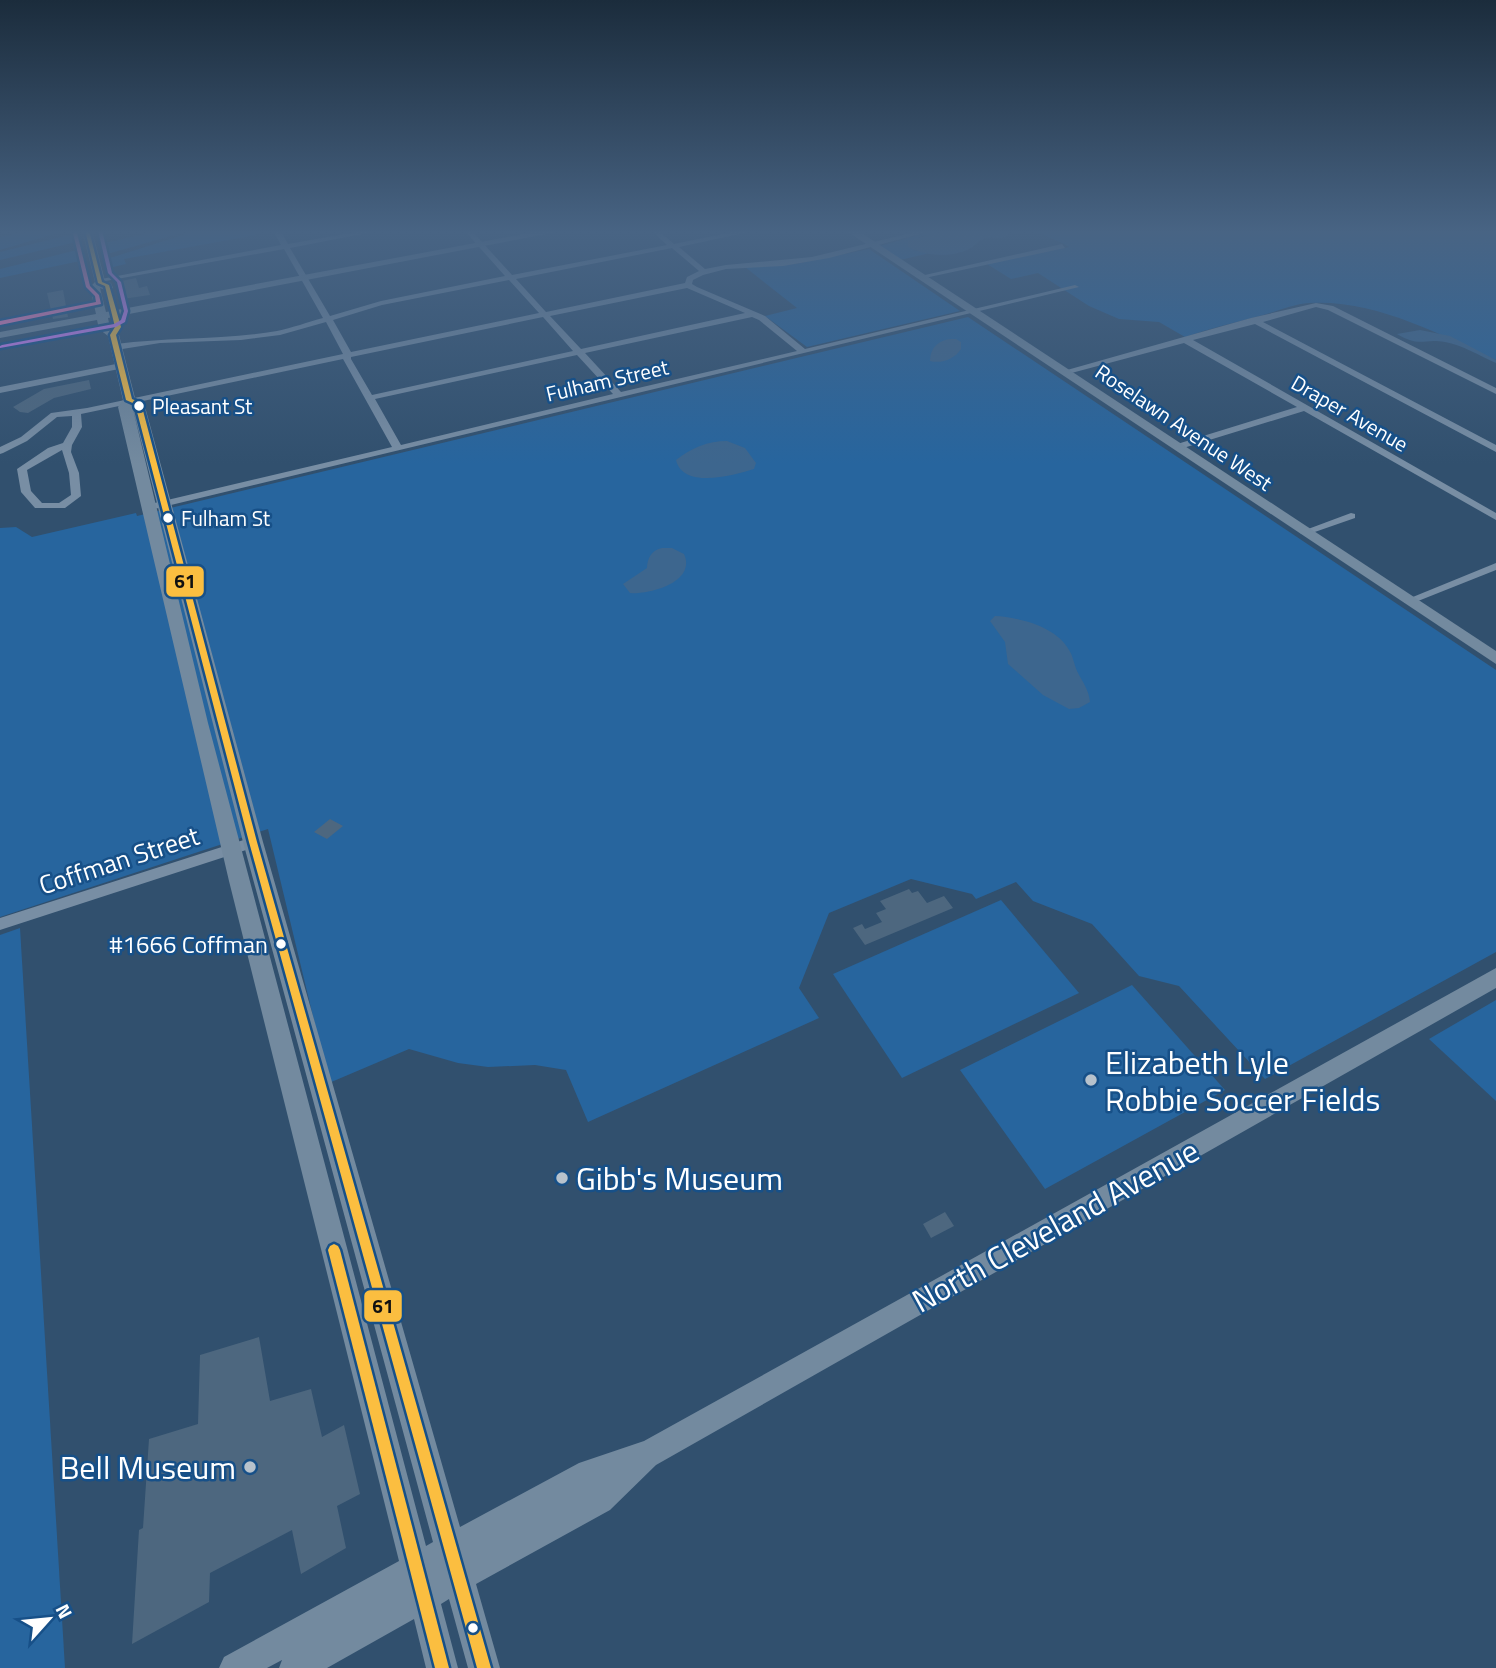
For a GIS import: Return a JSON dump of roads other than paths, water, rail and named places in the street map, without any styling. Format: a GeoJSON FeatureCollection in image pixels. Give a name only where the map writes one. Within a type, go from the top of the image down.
{"type":"FeatureCollection","features":[{"type":"Feature","properties":{"kind":"main road"},"geometry":{"type":"LineString","coordinates":[[100,308],[105,329],[115,341]]}},
{"type":"Feature","properties":{"kind":"main road"},"geometry":{"type":"LineString","coordinates":[[113,308],[118,327],[115,341],[129,400],[124,407],[253,842],[484,1668]]}},
{"type":"Feature","properties":{"kind":"main road"},"geometry":{"type":"LineString","coordinates":[[0,335],[142,308]]}},
{"type":"Feature","properties":{"kind":"main road","name":"Roselawn Avenue West"},"geometry":{"type":"LineString","coordinates":[[966,308],[1496,659]]}},
{"type":"Feature","properties":{"kind":"main road"},"geometry":{"type":"LineString","coordinates":[[154,506],[231,849],[442,1668]]}},
{"type":"Feature","properties":{"kind":"main road","name":"North Cleveland Avenue"},"geometry":{"type":"LineString","coordinates":[[235,1668],[419,1583],[455,1563],[599,1499],[650,1453],[1496,978]]}},
{"type":"Feature","properties":{"kind":"main road"},"geometry":{"type":"LineString","coordinates":[[328,1228],[357,1213]]}},
{"type":"Feature","properties":{"kind":"main road","name":"North Cleveland Avenue"},"geometry":{"type":"LineString","coordinates":[[295,1668],[419,1583]]}},
{"type":"Feature","properties":{"kind":"street"},"geometry":{"type":"LineString","coordinates":[[322,308],[398,448]]}},
{"type":"Feature","properties":{"kind":"street"},"geometry":{"type":"LineString","coordinates":[[115,341],[254,337],[289,331],[364,308]]}},
{"type":"Feature","properties":{"kind":"street"},"geometry":{"type":"LineString","coordinates":[[538,308],[619,396]]}},
{"type":"Feature","properties":{"kind":"street"},"geometry":{"type":"LineString","coordinates":[[0,451],[23,439],[48,418],[575,308]]}},
{"type":"Feature","properties":{"kind":"street"},"geometry":{"type":"LineString","coordinates":[[738,308],[768,322],[804,352]]}},
{"type":"Feature","properties":{"kind":"street","name":"Fulham Street"},"geometry":{"type":"LineString","coordinates":[[154,506],[989,308]]}},
{"type":"Feature","properties":{"kind":"street"},"geometry":{"type":"LineString","coordinates":[[1064,372],[1301,308]]}},
{"type":"Feature","properties":{"kind":"street"},"geometry":{"type":"LineString","coordinates":[[1321,308],[1330,309],[1496,391]]}},
{"type":"Feature","properties":{"kind":"street"},"geometry":{"type":"LineString","coordinates":[[369,398],[753,314]]}},
{"type":"Feature","properties":{"kind":"street"},"geometry":{"type":"LineString","coordinates":[[1254,320],[1496,449]]}},
{"type":"Feature","properties":{"kind":"street","name":"Draper Avenue"},"geometry":{"type":"LineString","coordinates":[[1186,340],[1496,517]]}},
{"type":"Feature","properties":{"kind":"street"},"geometry":{"type":"LineString","coordinates":[[0,390],[121,366]]}},
{"type":"Feature","properties":{"kind":"street"},"geometry":{"type":"LineString","coordinates":[[1177,447],[1305,408]]}},
{"type":"Feature","properties":{"kind":"street"},"geometry":{"type":"LineString","coordinates":[[67,445],[51,450],[22,469],[26,492],[39,506],[61,506],[76,496],[74,473],[66,452],[77,427],[76,412]]}},
{"type":"Feature","properties":{"kind":"street"},"geometry":{"type":"LineString","coordinates":[[0,444],[23,439]]}},
{"type":"Feature","properties":{"kind":"street"},"geometry":{"type":"LineString","coordinates":[[1305,532],[1351,516]]}},
{"type":"Feature","properties":{"kind":"street"},"geometry":{"type":"LineString","coordinates":[[1409,601],[1496,566]]}},
{"type":"Feature","properties":{"kind":"street","name":"Coffman Street"},"geometry":{"type":"LineString","coordinates":[[0,924],[253,842]]}},
{"type":"Feature","properties":{"kind":"place","name":"Pleasant St"},"geometry":{"type":"Point","coordinates":[139,406]}},
{"type":"Feature","properties":{"kind":"place","name":"Fulham St"},"geometry":{"type":"Point","coordinates":[168,518]}},
{"type":"Feature","properties":{"kind":"place","name":"#1666 Coffman"},"geometry":{"type":"Point","coordinates":[281,944]}},
{"type":"Feature","properties":{"kind":"place","name":"Elizabeth Lyle Robbie Soccer Fields"},"geometry":{"type":"Point","coordinates":[1091,1080]}},
{"type":"Feature","properties":{"kind":"place","name":"Gibb's Museum"},"geometry":{"type":"Point","coordinates":[562,1178]}},
{"type":"Feature","properties":{"kind":"place","name":"Bell Museum"},"geometry":{"type":"Point","coordinates":[250,1467]}}]}
